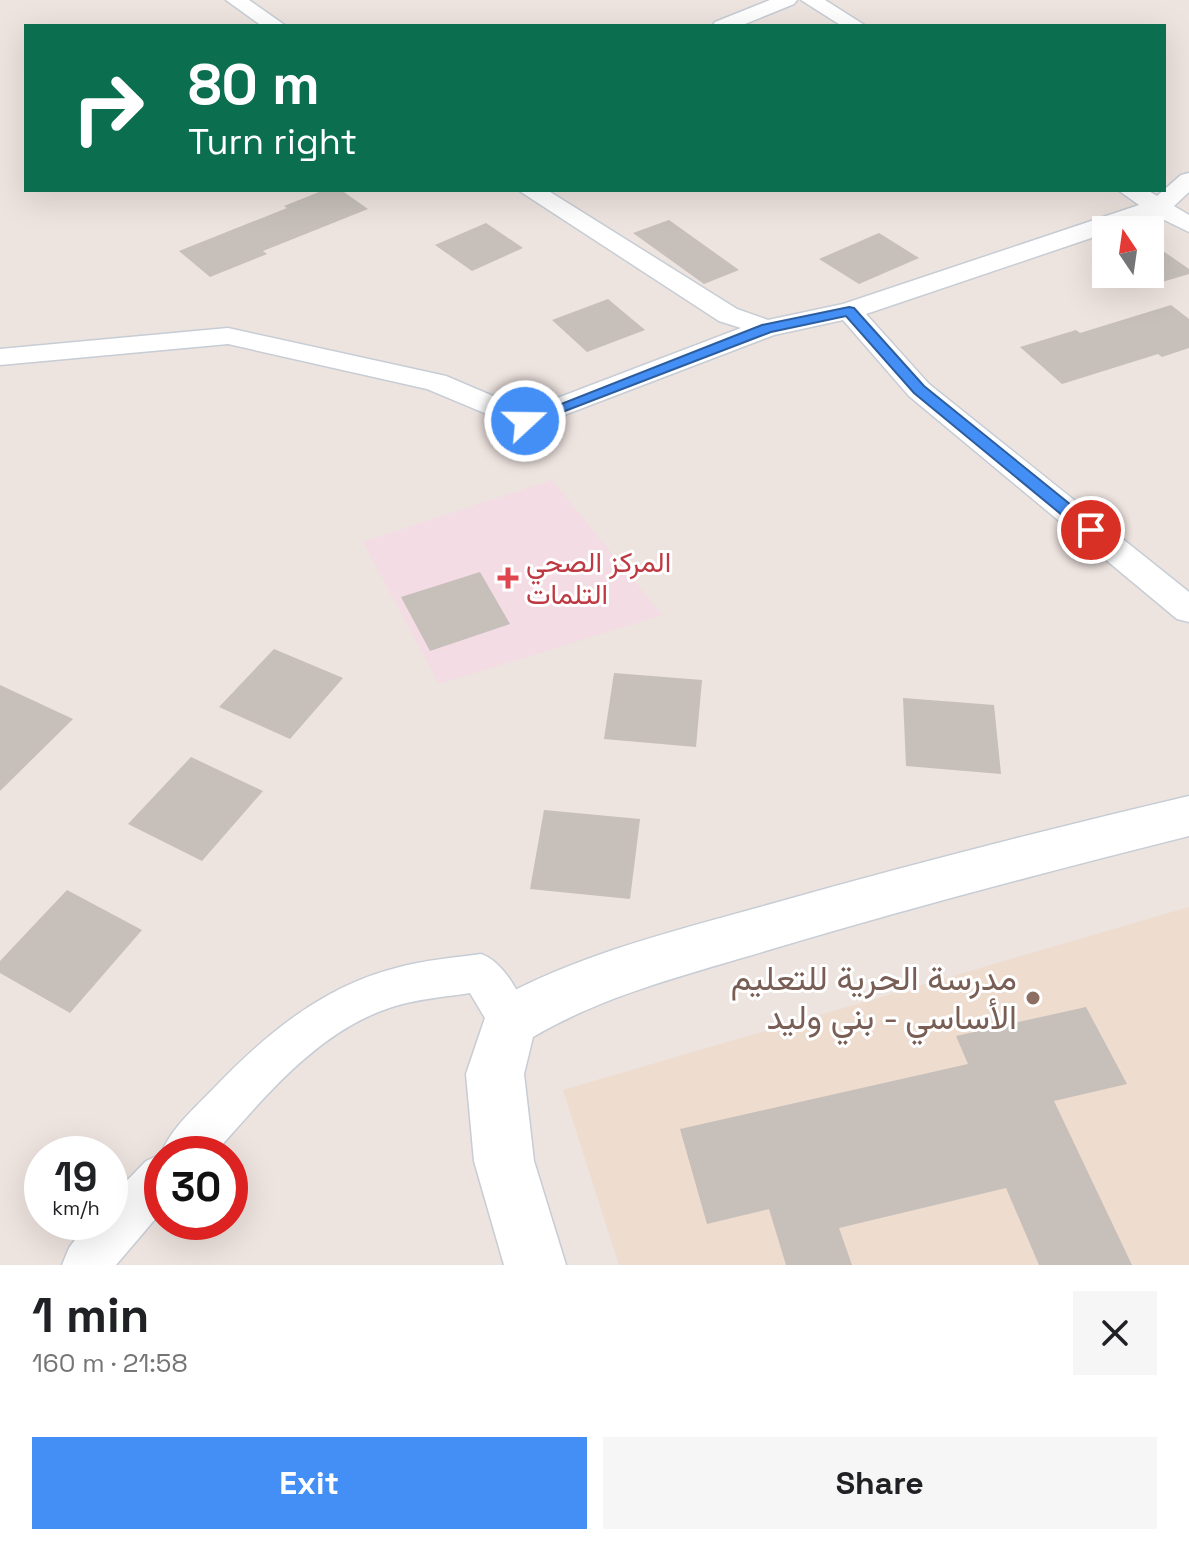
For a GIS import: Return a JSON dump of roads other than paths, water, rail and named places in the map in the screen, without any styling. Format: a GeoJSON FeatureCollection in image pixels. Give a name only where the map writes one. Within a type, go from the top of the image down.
{"type":"FeatureCollection","features":[{"type":"Feature","properties":{"kind":"street"},"geometry":{"type":"LineString","coordinates":[[236,0],[273,24]]}},
{"type":"Feature","properties":{"kind":"street"},"geometry":{"type":"LineString","coordinates":[[727,24],[787,0]]}},
{"type":"Feature","properties":{"kind":"street"},"geometry":{"type":"LineString","coordinates":[[811,0],[853,24]]}},
{"type":"Feature","properties":{"kind":"street"},"geometry":{"type":"LineString","coordinates":[[0,357],[228,336],[436,382],[525,421],[767,328],[849,311],[1158,207],[1189,180]]}},
{"type":"Feature","properties":{"kind":"street"},"geometry":{"type":"LineString","coordinates":[[533,192],[728,315],[767,328]]}},
{"type":"Feature","properties":{"kind":"street"},"geometry":{"type":"LineString","coordinates":[[1133,192],[1189,225]]}},
{"type":"Feature","properties":{"kind":"street"},"geometry":{"type":"LineString","coordinates":[[849,311],[919,390],[1189,610]]}},
{"type":"Feature","properties":{"kind":"street"},"geometry":{"type":"LineString","coordinates":[[535,1265],[504,1161],[495,1074],[510,1021],[542,1001],[639,965],[971,869],[1189,816]]}},
{"type":"Feature","properties":{"kind":"street"},"geometry":{"type":"LineString","coordinates":[[201,1136],[283,1047],[333,1011],[387,989],[481,973],[510,1021]]}},
{"type":"Feature","properties":{"kind":"street"},"geometry":{"type":"LineString","coordinates":[[86,1265],[109,1234],[144,1196]]}},
{"type":"Feature","properties":{"kind":"place","name":"المركز الصحي التلمات"},"geometry":{"type":"Point","coordinates":[508,578]}},
{"type":"Feature","properties":{"kind":"place","name":"مدرسة الحرية للتعليم الأساسي - بني وليد"},"geometry":{"type":"Point","coordinates":[1033,998]}}]}
